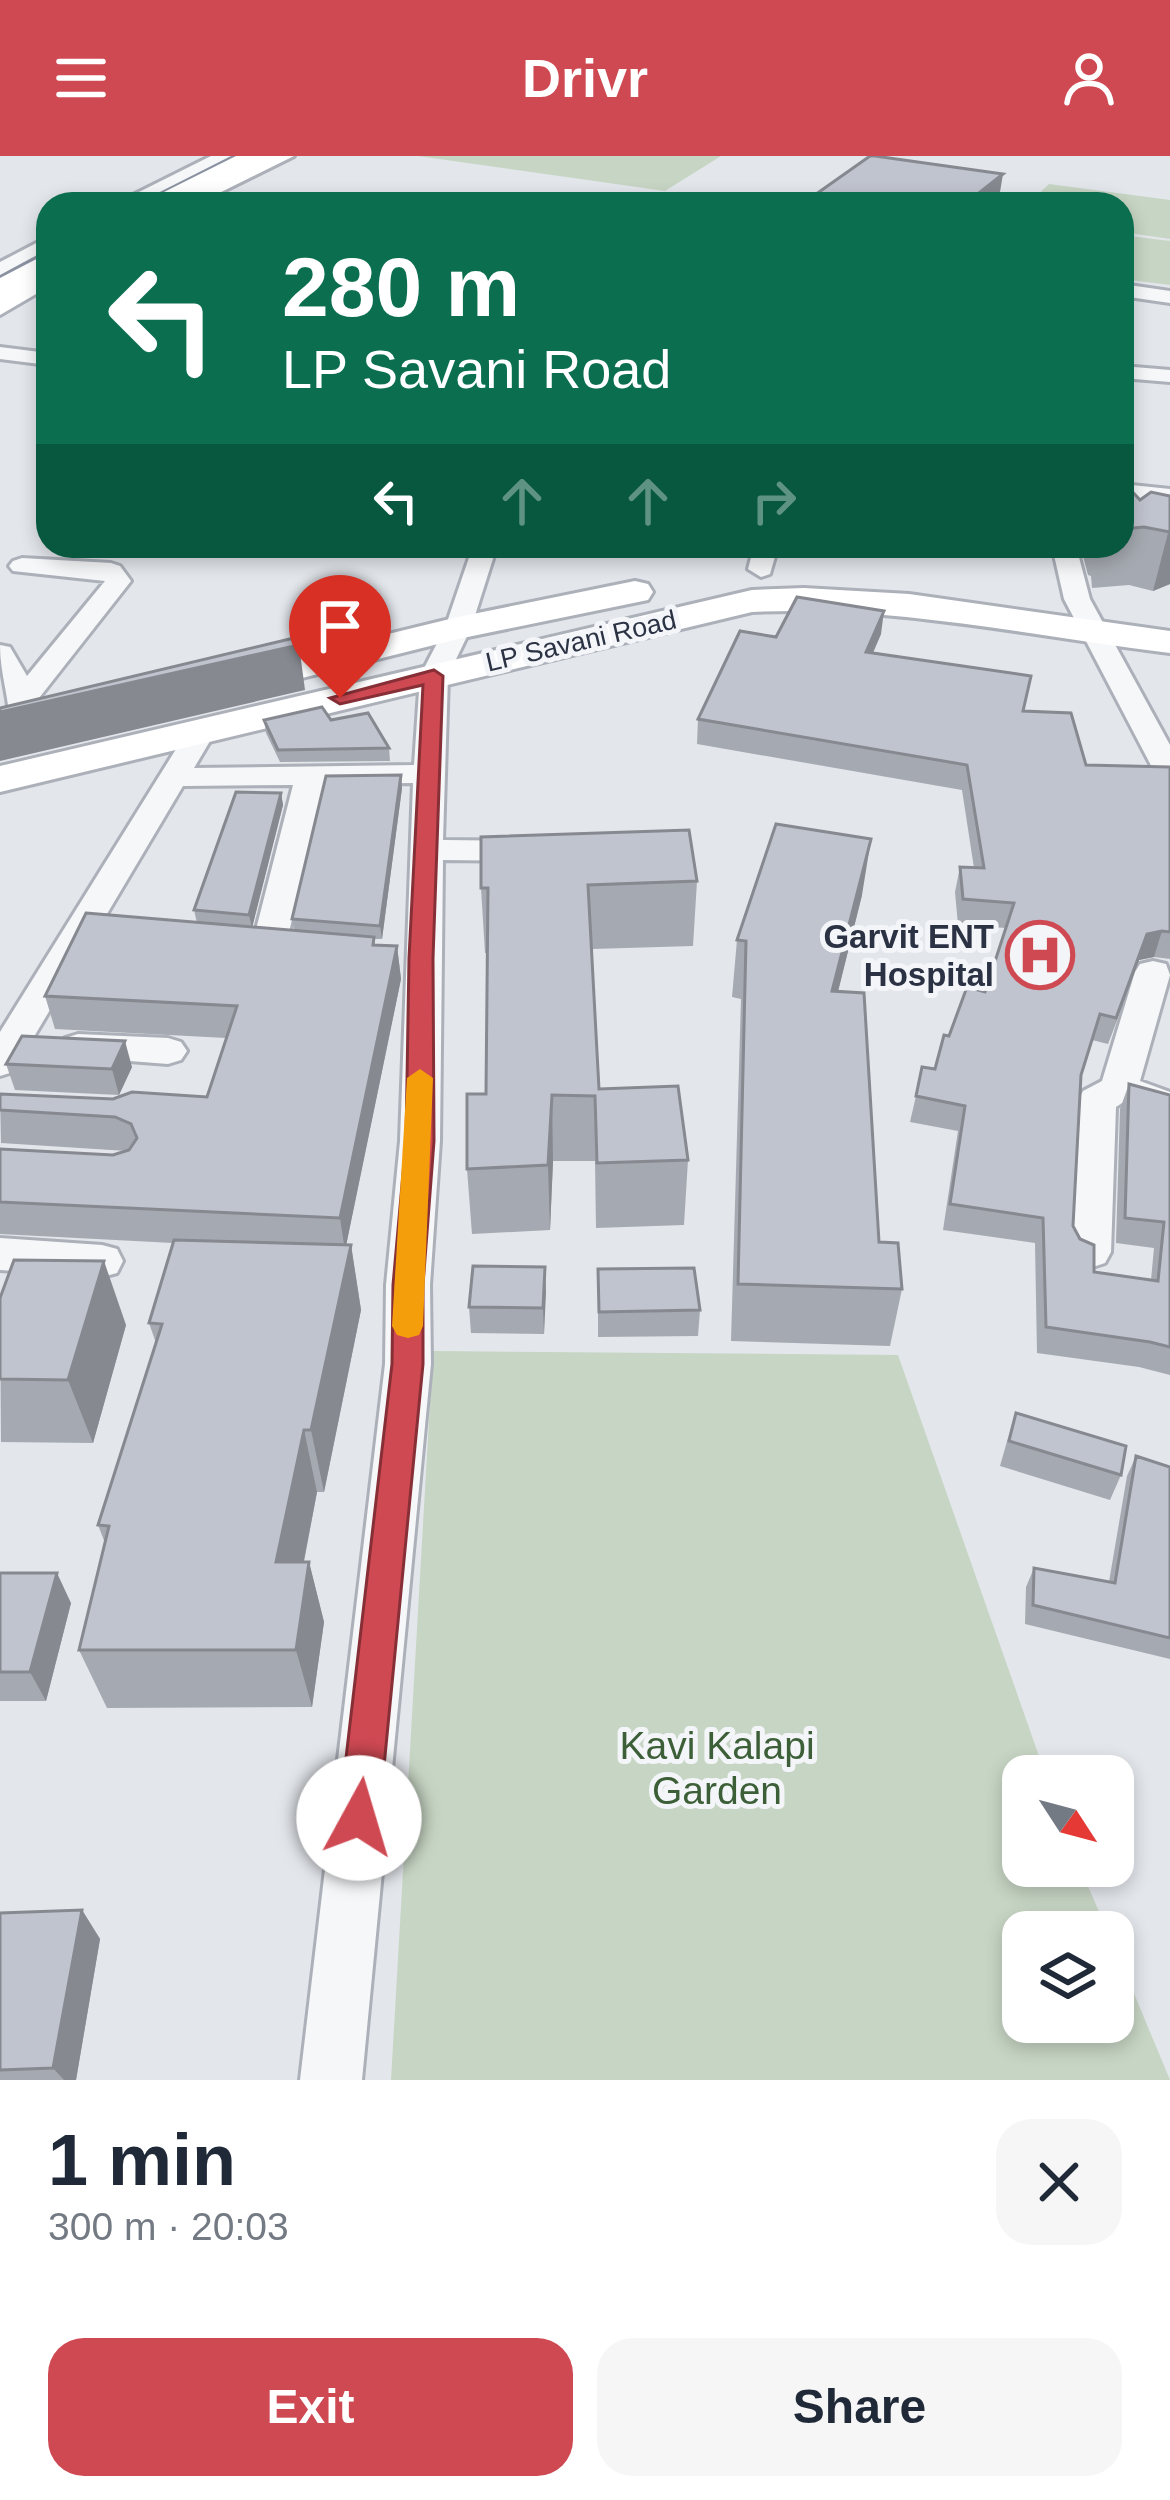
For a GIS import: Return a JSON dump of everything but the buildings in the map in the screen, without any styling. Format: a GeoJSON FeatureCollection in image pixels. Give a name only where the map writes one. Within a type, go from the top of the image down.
{"type":"FeatureCollection","features":[{"type":"Feature","properties":{"kind":"highway"},"geometry":{"type":"LineString","coordinates":[[180,192],[257,156]]}},
{"type":"Feature","properties":{"kind":"highway"},"geometry":{"type":"LineString","coordinates":[[237,192],[300,160]]}},
{"type":"Feature","properties":{"kind":"highway"},"geometry":{"type":"LineString","coordinates":[[0,291],[36,269]]}},
{"type":"Feature","properties":{"kind":"highway"},"geometry":{"type":"LineString","coordinates":[[4,340],[36,311]]}},
{"type":"Feature","properties":{"kind":"main road"},"geometry":{"type":"LineString","coordinates":[[212,192],[300,160]]}},
{"type":"Feature","properties":{"kind":"main road"},"geometry":{"type":"LineString","coordinates":[[250,192],[300,160]]}},
{"type":"Feature","properties":{"kind":"main road"},"geometry":{"type":"LineString","coordinates":[[0,307],[36,284]]}},
{"type":"Feature","properties":{"kind":"main road","name":"LP Savani Road"},"geometry":{"type":"LineString","coordinates":[[184,695],[760,558]]}},
{"type":"Feature","properties":{"kind":"main road","name":"LP Savani Road"},"geometry":{"type":"LineString","coordinates":[[770,558],[882,569],[1170,611]]}},
{"type":"Feature","properties":{"kind":"main road","name":"LP Savani Road"},"geometry":{"type":"LineString","coordinates":[[0,779],[752,601],[810,596],[881,601],[1170,642]]}},
{"type":"Feature","properties":{"kind":"main road"},"geometry":{"type":"LineString","coordinates":[[16,723],[70,723]]}},
{"type":"Feature","properties":{"kind":"street"},"geometry":{"type":"LineString","coordinates":[[148,192],[223,156]]}},
{"type":"Feature","properties":{"kind":"street"},"geometry":{"type":"LineString","coordinates":[[0,270],[36,249]]}},
{"type":"Feature","properties":{"kind":"street"},"geometry":{"type":"LineString","coordinates":[[1134,292],[1170,297]]}},
{"type":"Feature","properties":{"kind":"street"},"geometry":{"type":"LineString","coordinates":[[4,340],[36,341]]}},
{"type":"Feature","properties":{"kind":"street"},"geometry":{"type":"LineString","coordinates":[[4,340],[36,353]]}},
{"type":"Feature","properties":{"kind":"street"},"geometry":{"type":"LineString","coordinates":[[1134,373],[1170,376]]}},
{"type":"Feature","properties":{"kind":"street"},"geometry":{"type":"LineString","coordinates":[[1134,492],[1170,496]]}},
{"type":"Feature","properties":{"kind":"street"},"geometry":{"type":"LineString","coordinates":[[331,2080],[408,1364],[408,1285],[420,1141],[410,957],[425,850],[434,676],[458,628],[481,558]]}},
{"type":"Feature","properties":{"kind":"street"},"geometry":{"type":"LineString","coordinates":[[1067,558],[1076,599],[1170,773]]}},
{"type":"Feature","properties":{"kind":"street"},"geometry":{"type":"LineString","coordinates":[[16,723],[118,581],[111,571],[22,566]]}},
{"type":"Feature","properties":{"kind":"street"},"geometry":{"type":"LineString","coordinates":[[0,653],[16,723]]}},
{"type":"Feature","properties":{"kind":"street"},"geometry":{"type":"LineString","coordinates":[[6,1053],[201,731]]}},
{"type":"Feature","properties":{"kind":"street"},"geometry":{"type":"LineString","coordinates":[[173,777],[428,774]]}},
{"type":"Feature","properties":{"kind":"street"},"geometry":{"type":"LineString","coordinates":[[310,777],[257,944],[312,949]]}},
{"type":"Feature","properties":{"kind":"street"},"geometry":{"type":"LineString","coordinates":[[425,850],[566,852]]}},
{"type":"Feature","properties":{"kind":"street"},"geometry":{"type":"LineString","coordinates":[[81,929],[128,933]]}},
{"type":"Feature","properties":{"kind":"street"},"geometry":{"type":"LineString","coordinates":[[1090,1252],[1096,1101],[1119,1088],[1153,972]]}},
{"type":"Feature","properties":{"kind":"street"},"geometry":{"type":"LineString","coordinates":[[6,1053],[168,1052]]}},
{"type":"Feature","properties":{"kind":"street"},"geometry":{"type":"LineString","coordinates":[[1119,1088],[1170,1106]]}},
{"type":"Feature","properties":{"kind":"street"},"geometry":{"type":"LineString","coordinates":[[0,1254],[102,1261]]}},
{"type":"Feature","properties":{"kind":"green space"},"geometry":{"type":"Polygon","coordinates":[[[418,156],[721,156],[665,191],[418,156]]]}},
{"type":"Feature","properties":{"kind":"green space"},"geometry":{"type":"Polygon","coordinates":[[[1049,184],[1110,192],[1041,192],[1049,184]]]}},
{"type":"Feature","properties":{"kind":"green space"},"geometry":{"type":"Polygon","coordinates":[[[1134,195],[1170,200],[1170,239],[1134,234],[1134,195]]]}},
{"type":"Feature","properties":{"kind":"green space"},"geometry":{"type":"Polygon","coordinates":[[[1134,236],[1170,241],[1170,285],[1134,280],[1134,236]]]}},
{"type":"Feature","properties":{"kind":"green space","name":"Kavi Kalapi Garden"},"geometry":{"type":"Polygon","coordinates":[[[433,1351],[898,1355],[1039,1755],[1002,1755],[1002,1887],[1088,1887],[1099,1911],[1002,1911],[1002,2043],[1134,2043],[1134,1993],[1170,2080],[391,2080],[433,1351]]]}},
{"type":"Feature","properties":{"kind":"slow traffic"},"geometry":{"type":"LineString","coordinates":[[408,1326],[420,1078]]}},
{"type":"Feature","properties":{"kind":"place","name":"Garvit ENT Hospital"},"geometry":{"type":"Point","coordinates":[1040,955]}},
{"type":"Feature","properties":{"kind":"route"},"geometry":{"type":"LineString","coordinates":[[340,698],[434,676],[408,1364],[359,1818]]}}]}
